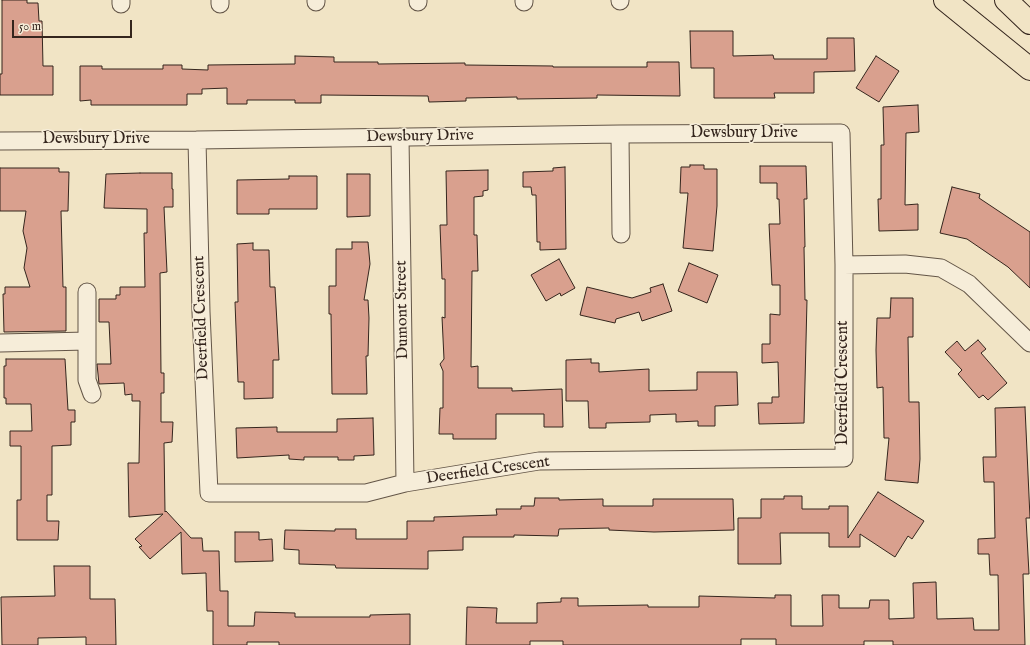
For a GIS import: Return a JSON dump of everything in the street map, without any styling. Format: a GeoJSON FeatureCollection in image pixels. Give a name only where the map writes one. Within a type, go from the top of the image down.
{"type":"FeatureCollection","features":[{"type":"Feature","properties":{"kind":"highway"},"geometry":{"type":"LineString","coordinates":[[945,0],[1030,69]]}},
{"type":"Feature","properties":{"kind":"highway"},"geometry":{"type":"LineString","coordinates":[[1006,0],[1030,23]]}},
{"type":"Feature","properties":{"kind":"street","name":"Dewsbury Drive"},"geometry":{"type":"LineString","coordinates":[[0,140],[197,140],[620,134],[841,133]]}},
{"type":"Feature","properties":{"kind":"street","name":"Deerfield Crescent"},"geometry":{"type":"LineString","coordinates":[[197,140],[200,312],[209,493],[366,493],[405,483],[540,461],[844,458],[844,265],[841,133]]}},
{"type":"Feature","properties":{"kind":"street"},"geometry":{"type":"LineString","coordinates":[[620,134],[621,234]]}},
{"type":"Feature","properties":{"kind":"street","name":"Dumont Street"},"geometry":{"type":"LineString","coordinates":[[400,137],[405,483]]}},
{"type":"Feature","properties":{"kind":"street"},"geometry":{"type":"LineString","coordinates":[[844,265],[905,264],[941,268],[969,284],[1030,343]]}},
{"type":"Feature","properties":{"kind":"street"},"geometry":{"type":"LineString","coordinates":[[87,292],[87,380],[92,394]]}},
{"type":"Feature","properties":{"kind":"street"},"geometry":{"type":"LineString","coordinates":[[0,343],[87,341]]}},
{"type":"Feature","properties":{"kind":"building"},"geometry":{"type":"Polygon","coordinates":[[[2,0],[27,0],[27,3],[38,3],[39,21],[42,21],[43,66],[53,66],[53,95],[0,95],[0,74],[2,74],[2,0]]]}},
{"type":"Feature","properties":{"kind":"building"},"geometry":{"type":"Polygon","coordinates":[[[690,31],[733,31],[733,56],[773,55],[774,59],[827,59],[827,38],[854,38],[855,71],[814,72],[814,93],[774,93],[775,98],[714,98],[714,68],[691,68],[690,31]]]}},
{"type":"Feature","properties":{"kind":"building"},"geometry":{"type":"Polygon","coordinates":[[[295,56],[334,57],[334,62],[378,62],[378,64],[465,63],[465,65],[553,67],[647,67],[647,62],[679,62],[680,96],[597,95],[597,98],[466,98],[466,101],[429,102],[428,96],[321,95],[321,103],[295,103],[295,100],[247,100],[247,104],[227,104],[227,88],[202,89],[202,94],[187,94],[187,105],[91,105],[91,100],[80,101],[80,66],[102,66],[102,69],[163,69],[163,65],[182,65],[182,69],[208,70],[208,65],[295,64],[295,56]]]}},
{"type":"Feature","properties":{"kind":"building"},"geometry":{"type":"Polygon","coordinates":[[[876,56],[899,71],[879,102],[856,88],[876,56]]]}},
{"type":"Feature","properties":{"kind":"building"},"geometry":{"type":"Polygon","coordinates":[[[918,105],[919,132],[906,133],[905,205],[918,204],[918,230],[879,231],[878,199],[881,199],[881,145],[884,145],[883,107],[918,105]]]}},
{"type":"Feature","properties":{"kind":"building"},"geometry":{"type":"Polygon","coordinates":[[[690,165],[704,165],[704,169],[717,169],[717,206],[713,251],[683,248],[688,193],[680,193],[681,167],[690,167],[690,165]]]}},
{"type":"Feature","properties":{"kind":"building"},"geometry":{"type":"Polygon","coordinates":[[[760,166],[806,166],[807,199],[804,199],[804,247],[805,300],[807,300],[804,423],[759,424],[758,403],[772,403],[772,397],[779,397],[778,362],[762,363],[762,344],[770,344],[770,314],[780,315],[780,285],[772,285],[769,224],[780,224],[777,183],[760,183],[760,166]]]}},
{"type":"Feature","properties":{"kind":"building"},"geometry":{"type":"Polygon","coordinates":[[[565,167],[566,249],[540,250],[540,242],[537,242],[536,195],[532,195],[531,187],[523,187],[523,172],[553,171],[553,168],[565,167]]]}},
{"type":"Feature","properties":{"kind":"building"},"geometry":{"type":"Polygon","coordinates":[[[0,168],[59,168],[59,172],[69,172],[68,211],[61,211],[63,287],[66,287],[66,331],[4,332],[3,294],[5,294],[5,287],[30,287],[24,268],[27,248],[23,231],[26,211],[0,211],[0,168]]]}},
{"type":"Feature","properties":{"kind":"building"},"geometry":{"type":"Polygon","coordinates":[[[488,170],[488,190],[483,191],[483,196],[474,197],[474,235],[477,235],[478,271],[472,271],[471,367],[478,366],[478,388],[512,388],[512,391],[562,389],[563,427],[544,427],[544,414],[496,414],[496,439],[453,439],[453,434],[439,434],[440,408],[443,408],[443,371],[440,364],[444,359],[442,317],[445,318],[445,279],[442,279],[440,225],[447,225],[446,171],[488,170]]]}},
{"type":"Feature","properties":{"kind":"building"},"geometry":{"type":"Polygon","coordinates":[[[172,173],[173,207],[164,207],[167,272],[160,273],[161,373],[164,373],[164,393],[161,393],[161,422],[173,422],[172,442],[164,443],[165,512],[166,511],[191,538],[202,538],[203,551],[219,551],[220,591],[228,591],[228,626],[254,626],[255,612],[295,613],[295,617],[370,617],[370,615],[410,614],[410,645],[279,645],[279,642],[247,642],[247,645],[213,645],[213,611],[207,611],[206,573],[182,574],[181,532],[150,559],[139,547],[142,546],[135,539],[163,514],[129,517],[128,463],[139,463],[140,401],[132,401],[132,394],[125,395],[124,383],[99,384],[97,364],[111,364],[109,322],[99,322],[99,299],[116,299],[116,295],[120,295],[120,287],[145,287],[144,233],[147,233],[147,209],[104,208],[106,174],[172,173]]]}},
{"type":"Feature","properties":{"kind":"building"},"geometry":{"type":"Polygon","coordinates":[[[347,174],[370,174],[370,216],[347,217],[347,174]]]}},
{"type":"Feature","properties":{"kind":"building"},"geometry":{"type":"Polygon","coordinates":[[[289,176],[317,176],[317,209],[269,209],[269,214],[237,214],[237,180],[289,179],[289,176]]]}},
{"type":"Feature","properties":{"kind":"building"},"geometry":{"type":"Polygon","coordinates":[[[952,187],[980,194],[979,198],[1030,232],[1030,288],[1008,267],[967,239],[940,233],[952,187]]]}},
{"type":"Feature","properties":{"kind":"building"},"geometry":{"type":"Polygon","coordinates":[[[352,242],[368,242],[370,264],[364,300],[368,300],[369,318],[368,356],[366,356],[367,394],[332,394],[331,314],[329,314],[329,286],[336,286],[336,249],[352,249],[352,242]]]}},
{"type":"Feature","properties":{"kind":"building"},"geometry":{"type":"Polygon","coordinates":[[[253,243],[253,250],[269,250],[270,287],[275,287],[279,360],[273,360],[273,398],[244,399],[244,382],[238,382],[235,302],[238,302],[237,244],[253,243]]]}},
{"type":"Feature","properties":{"kind":"building"},"geometry":{"type":"Polygon","coordinates":[[[559,259],[575,288],[561,296],[560,293],[546,301],[531,275],[559,259]]]}},
{"type":"Feature","properties":{"kind":"building"},"geometry":{"type":"Polygon","coordinates":[[[689,263],[718,275],[707,303],[678,291],[689,263]]]}},
{"type":"Feature","properties":{"kind":"building"},"geometry":{"type":"Polygon","coordinates":[[[663,284],[672,311],[642,321],[639,312],[616,319],[615,323],[580,315],[587,287],[632,298],[651,292],[650,288],[663,284]]]}},
{"type":"Feature","properties":{"kind":"building"},"geometry":{"type":"Polygon","coordinates":[[[891,298],[913,298],[913,337],[908,337],[909,402],[919,402],[920,459],[918,483],[885,480],[889,438],[884,438],[883,387],[877,388],[877,318],[890,318],[891,298]]]}},
{"type":"Feature","properties":{"kind":"building"},"geometry":{"type":"Polygon","coordinates":[[[978,340],[986,349],[981,353],[1007,383],[988,400],[983,395],[979,398],[958,374],[962,370],[945,352],[957,341],[965,351],[978,340]]]}},
{"type":"Feature","properties":{"kind":"building"},"geometry":{"type":"Polygon","coordinates":[[[6,359],[65,359],[68,410],[75,410],[75,422],[71,422],[71,445],[52,446],[52,495],[47,495],[47,521],[59,521],[58,540],[17,540],[17,500],[21,500],[21,446],[10,446],[10,431],[32,431],[31,404],[6,404],[6,398],[4,398],[4,366],[6,366],[6,359]]]}},
{"type":"Feature","properties":{"kind":"building"},"geometry":{"type":"Polygon","coordinates":[[[591,359],[591,363],[599,363],[599,372],[649,369],[649,391],[697,390],[697,372],[737,372],[738,405],[715,406],[715,426],[698,426],[698,421],[676,422],[676,414],[650,415],[650,422],[606,423],[606,428],[589,428],[588,401],[566,401],[566,360],[591,359]]]}},
{"type":"Feature","properties":{"kind":"building"},"geometry":{"type":"Polygon","coordinates":[[[1025,407],[1030,518],[1026,518],[1029,574],[1023,574],[1025,645],[893,645],[893,641],[864,641],[864,645],[776,645],[776,639],[741,639],[741,645],[563,645],[563,641],[530,641],[530,645],[466,645],[467,607],[497,608],[496,623],[537,623],[537,603],[561,602],[561,598],[578,598],[578,606],[648,605],[648,607],[699,607],[699,596],[775,598],[775,595],[791,595],[791,626],[823,626],[822,595],[839,595],[839,608],[869,608],[870,600],[889,600],[889,619],[914,618],[913,583],[936,582],[937,619],[973,618],[974,630],[999,630],[998,575],[990,575],[989,554],[978,554],[978,539],[995,538],[994,482],[984,482],[983,457],[996,457],[995,408],[1025,407]]]}},
{"type":"Feature","properties":{"kind":"building"},"geometry":{"type":"Polygon","coordinates":[[[373,418],[374,455],[354,456],[354,460],[338,460],[338,457],[304,457],[304,460],[289,459],[289,455],[237,458],[236,428],[277,427],[277,432],[337,432],[337,419],[373,418]]]}},
{"type":"Feature","properties":{"kind":"building"},"geometry":{"type":"Polygon","coordinates":[[[878,492],[924,521],[912,539],[908,536],[895,557],[860,534],[860,547],[829,547],[829,533],[780,533],[781,564],[738,564],[738,518],[761,518],[761,499],[784,499],[784,496],[802,496],[802,509],[829,509],[829,506],[848,506],[848,538],[878,492]]]}},
{"type":"Feature","properties":{"kind":"building"},"geometry":{"type":"Polygon","coordinates":[[[535,498],[559,498],[559,500],[603,499],[603,506],[653,506],[653,499],[733,499],[734,530],[654,532],[609,530],[609,528],[559,529],[558,536],[514,535],[514,537],[463,537],[463,550],[428,551],[428,569],[336,568],[335,565],[299,564],[299,550],[284,549],[285,530],[335,531],[335,529],[356,529],[356,539],[407,539],[407,521],[434,521],[434,517],[497,515],[496,509],[521,509],[521,506],[534,506],[535,498]]]}},
{"type":"Feature","properties":{"kind":"building"},"geometry":{"type":"Polygon","coordinates":[[[235,532],[259,532],[259,540],[272,539],[273,561],[235,562],[235,532]]]}},
{"type":"Feature","properties":{"kind":"building"},"geometry":{"type":"Polygon","coordinates":[[[54,566],[90,566],[90,599],[115,599],[116,645],[86,645],[86,637],[38,638],[38,645],[2,645],[1,597],[55,596],[54,566]]]}}]}
